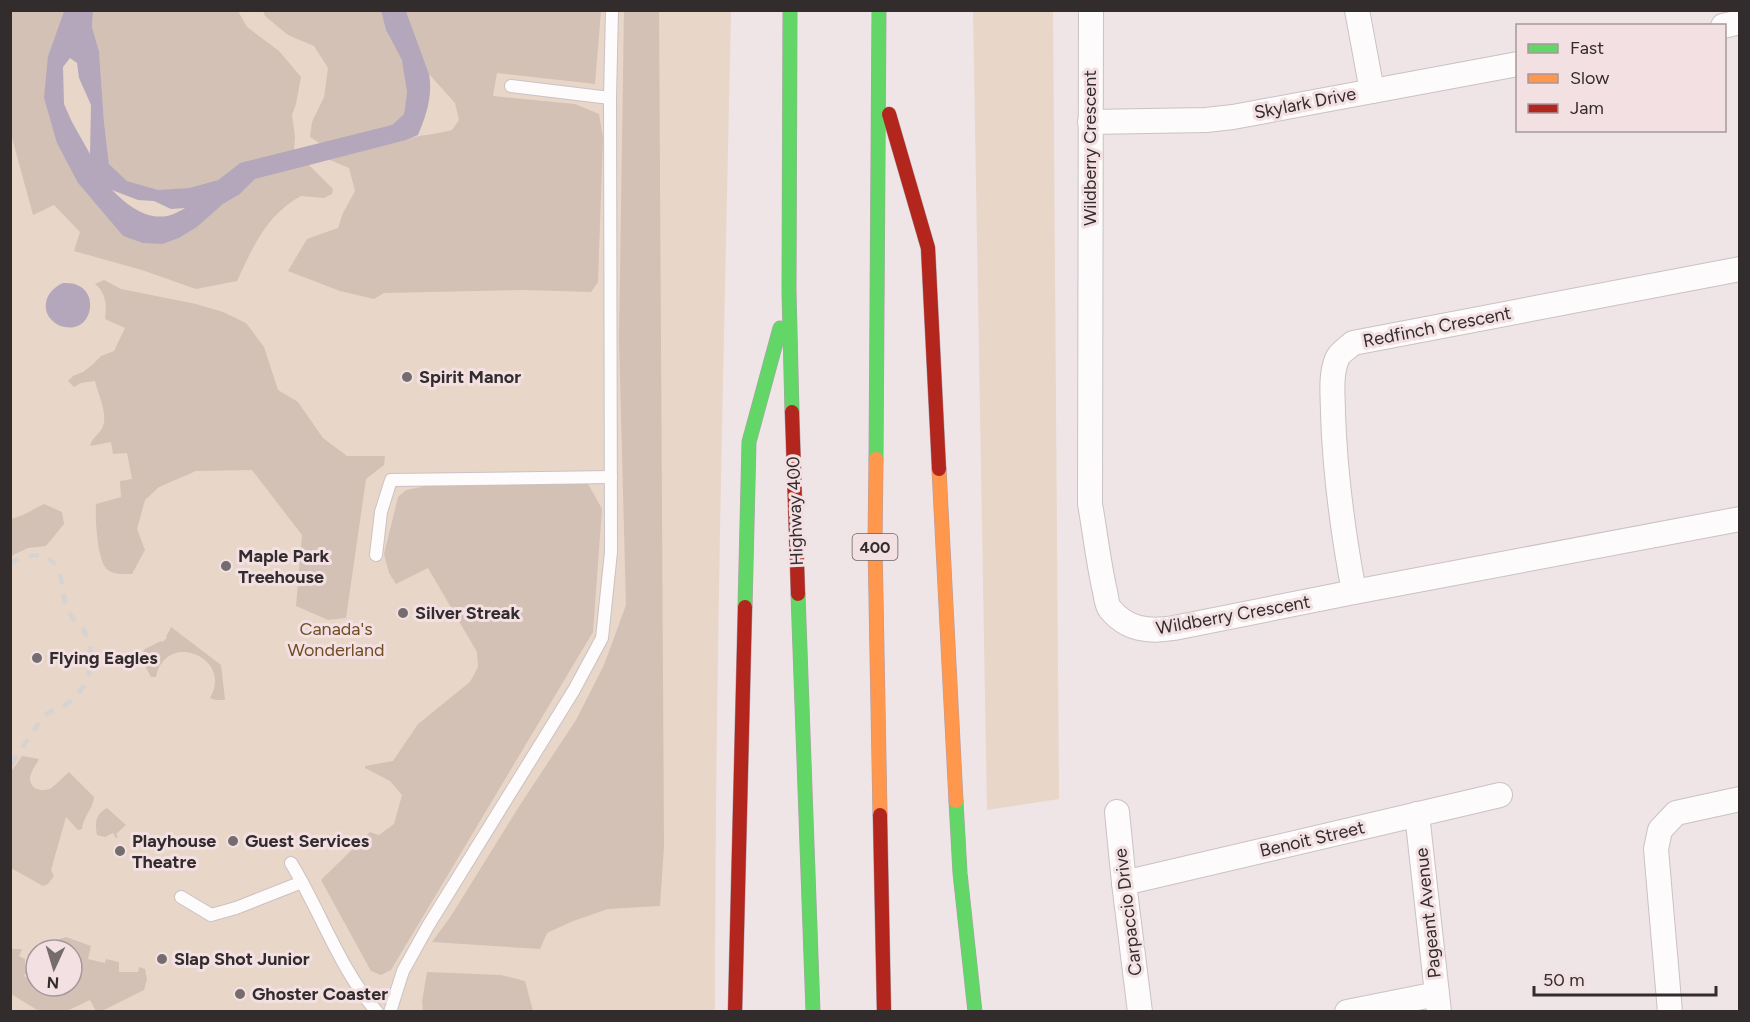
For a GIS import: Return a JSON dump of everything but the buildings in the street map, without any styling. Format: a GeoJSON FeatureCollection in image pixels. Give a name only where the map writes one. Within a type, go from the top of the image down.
{"type":"FeatureCollection","features":[{"type":"Feature","properties":{"kind":"highway","name":"Highway 400"},"geometry":{"type":"LineString","coordinates":[[790,10],[789,291],[813,1011]]}},
{"type":"Feature","properties":{"kind":"highway","name":"400"},"geometry":{"type":"LineString","coordinates":[[879,10],[875,543],[884,1011]]}},
{"type":"Feature","properties":{"kind":"highway"},"geometry":{"type":"LineString","coordinates":[[879,82],[928,248],[960,873],[975,1011]]}},
{"type":"Feature","properties":{"kind":"highway"},"geometry":{"type":"LineString","coordinates":[[735,1011],[749,442],[789,291]]}},
{"type":"Feature","properties":{"kind":"street","name":"Wildberry Crescent"},"geometry":{"type":"LineString","coordinates":[[1091,10],[1090,504],[1109,607],[1122,620],[1153,632],[1740,519]]}},
{"type":"Feature","properties":{"kind":"street"},"geometry":{"type":"LineString","coordinates":[[1357,10],[1372,91]]}},
{"type":"Feature","properties":{"kind":"street","name":"Skylark Drive"},"geometry":{"type":"LineString","coordinates":[[1090,122],[1206,120],[1233,117],[1516,64]]}},
{"type":"Feature","properties":{"kind":"street","name":"Redfinch Crescent"},"geometry":{"type":"LineString","coordinates":[[1354,592],[1347,558],[1334,456],[1333,392],[1333,376],[1337,357],[1353,343],[1740,269]]}},
{"type":"Feature","properties":{"kind":"street","name":"Benoit Street"},"geometry":{"type":"LineString","coordinates":[[1124,883],[1500,795]]}},
{"type":"Feature","properties":{"kind":"street"},"geometry":{"type":"LineString","coordinates":[[1670,1011],[1656,849],[1660,830],[1676,813],[1740,799]]}},
{"type":"Feature","properties":{"kind":"street","name":"Carpaccio Drive"},"geometry":{"type":"LineString","coordinates":[[1117,812],[1140,1011]]}},
{"type":"Feature","properties":{"kind":"street","name":"Pageant Avenue"},"geometry":{"type":"LineString","coordinates":[[1417,814],[1438,1002]]}},
{"type":"Feature","properties":{"kind":"street"},"geometry":{"type":"LineString","coordinates":[[1347,1011],[1438,1002]]}},
{"type":"Feature","properties":{"kind":"lane"},"geometry":{"type":"LineString","coordinates":[[390,1011],[403,971],[428,926],[574,690],[602,638],[611,552],[610,98],[612,10]]}},
{"type":"Feature","properties":{"kind":"lane"},"geometry":{"type":"LineString","coordinates":[[511,86],[610,98]]}},
{"type":"Feature","properties":{"kind":"lane"},"geometry":{"type":"LineString","coordinates":[[376,555],[381,512],[391,480],[611,477]]}},
{"type":"Feature","properties":{"kind":"lane"},"geometry":{"type":"LineString","coordinates":[[291,863],[344,967],[377,1011]]}},
{"type":"Feature","properties":{"kind":"lane"},"geometry":{"type":"LineString","coordinates":[[181,897],[211,915],[236,908],[302,882]]}},
{"type":"Feature","properties":{"kind":"green space","name":"Canada's Wonderland"},"geometry":{"type":"Polygon","coordinates":[[[11,11],[731,11],[718,636],[715,1011],[11,1011],[11,11]]]}},
{"type":"Feature","properties":{"kind":"green space"},"geometry":{"type":"Polygon","coordinates":[[[973,11],[1053,11],[1059,799],[987,810],[973,11]]]}},
{"type":"Feature","properties":{"kind":"shaded area"},"geometry":{"type":"Polygon","coordinates":[[[10,11],[64,11],[48,56],[78,183],[123,236],[163,244],[179,238],[197,227],[223,204],[240,194],[255,179],[270,175],[240,163],[218,180],[189,188],[158,191],[127,181],[109,164],[99,51],[92,27],[93,11],[238,11],[247,27],[279,51],[301,77],[292,115],[294,150],[332,188],[332,194],[324,198],[301,196],[278,213],[262,233],[237,281],[196,289],[142,270],[74,251],[80,232],[54,205],[33,215],[11,134],[10,11]]]}},
{"type":"Feature","properties":{"kind":"shaded area"},"geometry":{"type":"Polygon","coordinates":[[[64,11],[93,11],[92,27],[99,51],[109,164],[127,181],[158,190],[189,188],[218,180],[240,163],[392,125],[404,114],[407,93],[402,60],[386,30],[381,11],[406,11],[429,74],[429,98],[418,135],[255,179],[240,194],[223,204],[197,227],[179,238],[163,244],[143,243],[123,236],[78,183],[57,143],[44,98],[48,56],[64,11]],[[70,58],[63,67],[64,104],[90,154],[91,105],[79,78],[77,63],[70,58]],[[112,190],[136,210],[151,216],[169,215],[185,208],[171,209],[154,201],[138,200],[112,190]]]}},
{"type":"Feature","properties":{"kind":"shaded area"},"geometry":{"type":"Polygon","coordinates":[[[263,11],[381,11],[386,30],[403,60],[407,94],[404,114],[392,125],[406,140],[452,130],[459,120],[455,103],[429,74],[406,11],[601,11],[595,84],[497,73],[493,96],[575,104],[599,114],[603,138],[598,282],[591,292],[524,290],[384,293],[374,299],[340,291],[288,271],[307,239],[338,228],[355,191],[349,168],[330,160],[321,144],[310,137],[312,122],[324,97],[328,68],[314,46],[288,35],[265,16],[263,11]]]}},
{"type":"Feature","properties":{"kind":"shaded area"},"geometry":{"type":"Polygon","coordinates":[[[624,11],[659,11],[664,846],[660,906],[608,909],[573,921],[547,933],[540,949],[432,942],[576,720],[604,665],[626,605],[619,340],[624,11]]]}},
{"type":"Feature","properties":{"kind":"shaded area"},"geometry":{"type":"Polygon","coordinates":[[[104,280],[121,289],[196,304],[223,312],[246,323],[264,347],[278,390],[298,402],[323,438],[347,456],[385,456],[384,465],[366,479],[346,618],[328,620],[296,606],[302,535],[252,470],[196,471],[159,487],[145,500],[137,529],[145,550],[132,574],[114,573],[104,566],[98,539],[96,504],[121,497],[120,481],[132,479],[127,453],[113,454],[111,442],[90,446],[101,430],[104,419],[95,381],[81,383],[74,387],[68,381],[83,372],[101,356],[114,351],[125,328],[105,319],[105,300],[95,284],[104,280]]]}},
{"type":"Feature","properties":{"kind":"shaded area"},"geometry":{"type":"Polygon","coordinates":[[[63,283],[76,284],[84,289],[89,297],[88,315],[75,327],[58,325],[47,312],[46,302],[50,293],[63,283]]]}},
{"type":"Feature","properties":{"kind":"shaded area"},"geometry":{"type":"Polygon","coordinates":[[[587,482],[602,509],[593,632],[391,970],[381,975],[371,971],[321,880],[370,832],[379,835],[394,824],[402,795],[390,781],[365,766],[393,761],[418,724],[470,682],[478,667],[477,652],[428,568],[396,584],[389,573],[384,554],[398,497],[406,490],[436,484],[587,482]]]}},
{"type":"Feature","properties":{"kind":"shaded area"},"geometry":{"type":"Polygon","coordinates":[[[44,504],[62,512],[64,524],[46,546],[28,548],[11,556],[11,519],[44,504]]]}},
{"type":"Feature","properties":{"kind":"shaded area"},"geometry":{"type":"Polygon","coordinates":[[[171,627],[221,665],[225,700],[210,698],[215,684],[213,671],[206,661],[196,654],[184,652],[172,654],[162,662],[156,677],[151,677],[144,664],[143,652],[167,638],[171,627]]]}},
{"type":"Feature","properties":{"kind":"shaded area"},"geometry":{"type":"Polygon","coordinates":[[[22,756],[39,759],[30,777],[30,781],[37,789],[51,788],[69,772],[94,797],[82,829],[78,830],[66,817],[51,870],[54,876],[48,884],[43,886],[11,868],[11,772],[22,756]]]}},
{"type":"Feature","properties":{"kind":"shaded area"},"geometry":{"type":"Polygon","coordinates":[[[107,808],[126,825],[116,834],[118,837],[116,838],[113,833],[105,837],[97,835],[97,819],[100,813],[107,808]]]}},
{"type":"Feature","properties":{"kind":"shaded area"},"geometry":{"type":"Polygon","coordinates":[[[84,943],[91,946],[88,959],[105,963],[106,959],[119,962],[119,972],[138,972],[139,967],[145,969],[147,979],[144,990],[100,1012],[96,1011],[90,1000],[67,1011],[39,1011],[11,994],[11,949],[22,949],[19,956],[24,958],[24,998],[84,998],[84,943]]]}},
{"type":"Feature","properties":{"kind":"shaded area"},"geometry":{"type":"Polygon","coordinates":[[[427,972],[501,975],[525,981],[533,1011],[423,1011],[422,1002],[427,972]]]}},
{"type":"Feature","properties":{"kind":"railway"},"geometry":{"type":"LineString","coordinates":[[10,563],[32,556],[46,557],[51,561],[60,575],[68,611],[86,635],[91,660],[81,691],[67,704],[43,717],[10,766]]}},
{"type":"Feature","properties":{"kind":"traffic: fast"},"geometry":{"type":"LineString","coordinates":[[790,10],[789,291],[792,412]]}},
{"type":"Feature","properties":{"kind":"traffic: fast"},"geometry":{"type":"LineString","coordinates":[[876,459],[879,10]]}},
{"type":"Feature","properties":{"kind":"traffic: fast"},"geometry":{"type":"LineString","coordinates":[[745,607],[749,442],[780,328]]}},
{"type":"Feature","properties":{"kind":"traffic: fast"},"geometry":{"type":"LineString","coordinates":[[798,594],[813,1012]]}},
{"type":"Feature","properties":{"kind":"traffic: fast"},"geometry":{"type":"LineString","coordinates":[[956,801],[960,873],[975,1012]]}},
{"type":"Feature","properties":{"kind":"traffic: slow"},"geometry":{"type":"LineString","coordinates":[[876,459],[875,543],[880,815]]}},
{"type":"Feature","properties":{"kind":"traffic: slow"},"geometry":{"type":"LineString","coordinates":[[939,469],[956,801]]}},
{"type":"Feature","properties":{"kind":"traffic: jam"},"geometry":{"type":"LineString","coordinates":[[889,114],[928,248],[939,469]]}},
{"type":"Feature","properties":{"kind":"traffic: jam"},"geometry":{"type":"LineString","coordinates":[[792,412],[798,594]]}},
{"type":"Feature","properties":{"kind":"traffic: jam"},"geometry":{"type":"LineString","coordinates":[[735,1012],[745,607]]}},
{"type":"Feature","properties":{"kind":"traffic: jam"},"geometry":{"type":"LineString","coordinates":[[880,815],[884,1012]]}},
{"type":"Feature","properties":{"kind":"place","name":"Spirit Manor"},"geometry":{"type":"Point","coordinates":[407,377]}},
{"type":"Feature","properties":{"kind":"place","name":"Maple Park Treehouse"},"geometry":{"type":"Point","coordinates":[226,566]}},
{"type":"Feature","properties":{"kind":"place","name":"Silver Streak"},"geometry":{"type":"Point","coordinates":[403,613]}},
{"type":"Feature","properties":{"kind":"place","name":"Flying Eagles"},"geometry":{"type":"Point","coordinates":[37,658]}},
{"type":"Feature","properties":{"kind":"place","name":"Guest Services"},"geometry":{"type":"Point","coordinates":[233,841]}},
{"type":"Feature","properties":{"kind":"place","name":"Playhouse Theatre"},"geometry":{"type":"Point","coordinates":[120,851]}},
{"type":"Feature","properties":{"kind":"place","name":"Slap Shot Junior"},"geometry":{"type":"Point","coordinates":[162,959]}},
{"type":"Feature","properties":{"kind":"place","name":"Ghoster Coaster"},"geometry":{"type":"Point","coordinates":[240,994]}}]}
